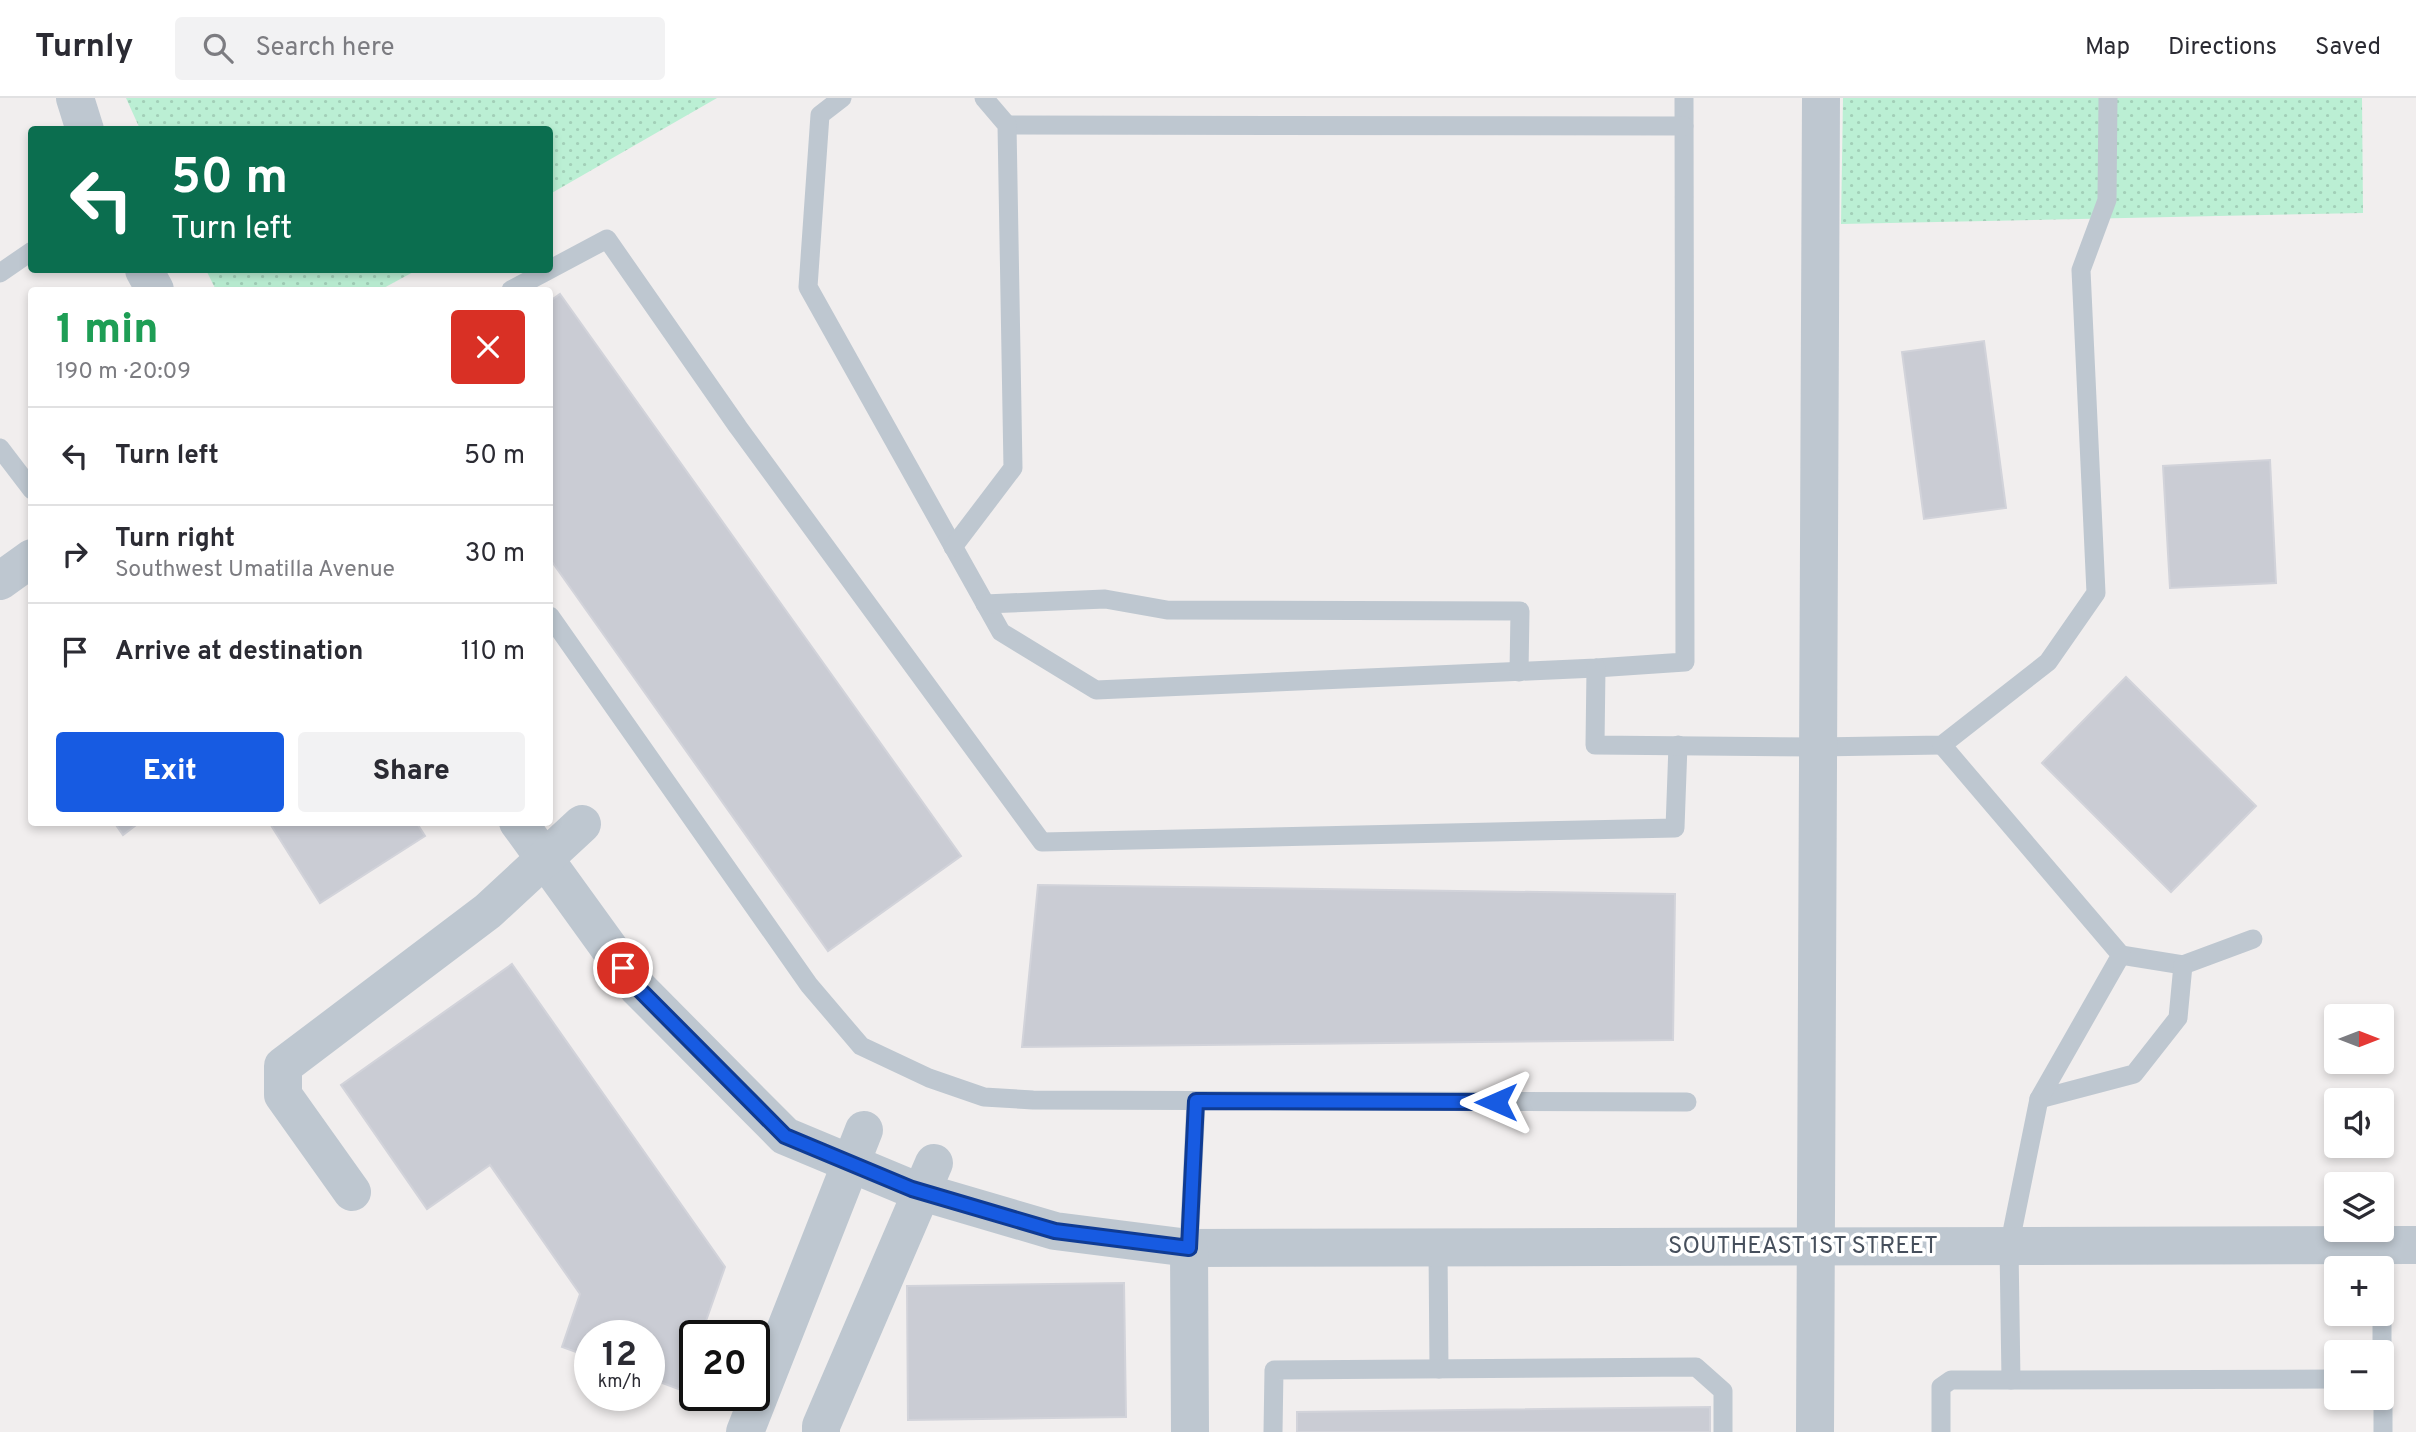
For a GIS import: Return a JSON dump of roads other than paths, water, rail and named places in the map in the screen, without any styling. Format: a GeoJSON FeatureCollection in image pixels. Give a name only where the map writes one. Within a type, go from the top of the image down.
{"type":"FeatureCollection","features":[{"type":"Feature","properties":{"kind":"street"},"geometry":{"type":"LineString","coordinates":[[75,98],[84,126]]}},
{"type":"Feature","properties":{"kind":"street"},"geometry":{"type":"LineString","coordinates":[[1815,1432],[1821,98]]}},
{"type":"Feature","properties":{"kind":"street"},"geometry":{"type":"LineString","coordinates":[[0,581],[28,561]]}},
{"type":"Feature","properties":{"kind":"street"},"geometry":{"type":"LineString","coordinates":[[352,1192],[283,1095],[283,1066],[488,911],[582,824]]}},
{"type":"Feature","properties":{"kind":"street","name":"SOUTHEAST 1ST STREET"},"geometry":{"type":"LineString","coordinates":[[520,826],[638,988],[785,1136],[912,1189],[1055,1231],[1189,1248],[2399,1245]]}},
{"type":"Feature","properties":{"kind":"street"},"geometry":{"type":"LineString","coordinates":[[745,1432],[864,1130]]}},
{"type":"Feature","properties":{"kind":"street"},"geometry":{"type":"LineString","coordinates":[[821,1432],[821,1426],[934,1163]]}},
{"type":"Feature","properties":{"kind":"street"},"geometry":{"type":"LineString","coordinates":[[1189,1248],[1190,1432]]}},
{"type":"Feature","properties":{"kind":"lane"},"geometry":{"type":"LineString","coordinates":[[842,98],[820,115],[808,287],[1001,632],[1096,690],[1519,672],[1685,662],[1684,98]]}},
{"type":"Feature","properties":{"kind":"lane"},"geometry":{"type":"LineString","coordinates":[[953,547],[1013,468],[1007,125],[984,98]]}},
{"type":"Feature","properties":{"kind":"lane"},"geometry":{"type":"LineString","coordinates":[[1596,668],[1594,745],[1817,747],[1942,745],[2048,662],[2096,593],[2081,270],[2107,200],[2108,98]]}},
{"type":"Feature","properties":{"kind":"lane"},"geometry":{"type":"LineString","coordinates":[[1007,125],[1684,126]]}},
{"type":"Feature","properties":{"kind":"lane"},"geometry":{"type":"LineString","coordinates":[[553,268],[607,239],[738,427],[1042,842],[1675,828],[1678,745]]}},
{"type":"Feature","properties":{"kind":"lane"},"geometry":{"type":"LineString","coordinates":[[0,273],[28,254]]}},
{"type":"Feature","properties":{"kind":"lane"},"geometry":{"type":"LineString","coordinates":[[518,287],[544,273]]}},
{"type":"Feature","properties":{"kind":"lane"},"geometry":{"type":"LineString","coordinates":[[0,448],[28,485]]}},
{"type":"Feature","properties":{"kind":"lane"},"geometry":{"type":"LineString","coordinates":[[985,604],[1105,599],[1167,610],[1520,611],[1519,672]]}},
{"type":"Feature","properties":{"kind":"lane"},"geometry":{"type":"LineString","coordinates":[[553,619],[809,985],[861,1046],[929,1078],[984,1097],[1033,1100],[1687,1102]]}},
{"type":"Feature","properties":{"kind":"lane"},"geometry":{"type":"LineString","coordinates":[[1942,745],[2121,954],[2183,965],[2253,939]]}},
{"type":"Feature","properties":{"kind":"lane"},"geometry":{"type":"LineString","coordinates":[[2011,1380],[2010,1247],[2039,1099],[2121,954]]}},
{"type":"Feature","properties":{"kind":"lane"},"geometry":{"type":"LineString","coordinates":[[2039,1099],[2134,1074],[2178,1017],[2183,965]]}},
{"type":"Feature","properties":{"kind":"lane"},"geometry":{"type":"LineString","coordinates":[[1189,1248],[1196,1101]]}},
{"type":"Feature","properties":{"kind":"lane"},"geometry":{"type":"LineString","coordinates":[[2387,1340],[2399,1245]]}},
{"type":"Feature","properties":{"kind":"lane"},"geometry":{"type":"LineString","coordinates":[[1438,1248],[1438,1369]]}},
{"type":"Feature","properties":{"kind":"lane"},"geometry":{"type":"LineString","coordinates":[[1273,1432],[1274,1370],[1696,1367],[1723,1391],[1723,1432]]}},
{"type":"Feature","properties":{"kind":"lane"},"geometry":{"type":"LineString","coordinates":[[1941,1432],[1941,1387],[1951,1380],[2324,1378]]}},
{"type":"Feature","properties":{"kind":"lane"},"geometry":{"type":"LineString","coordinates":[[2382,1410],[2382,1432]]}}]}
